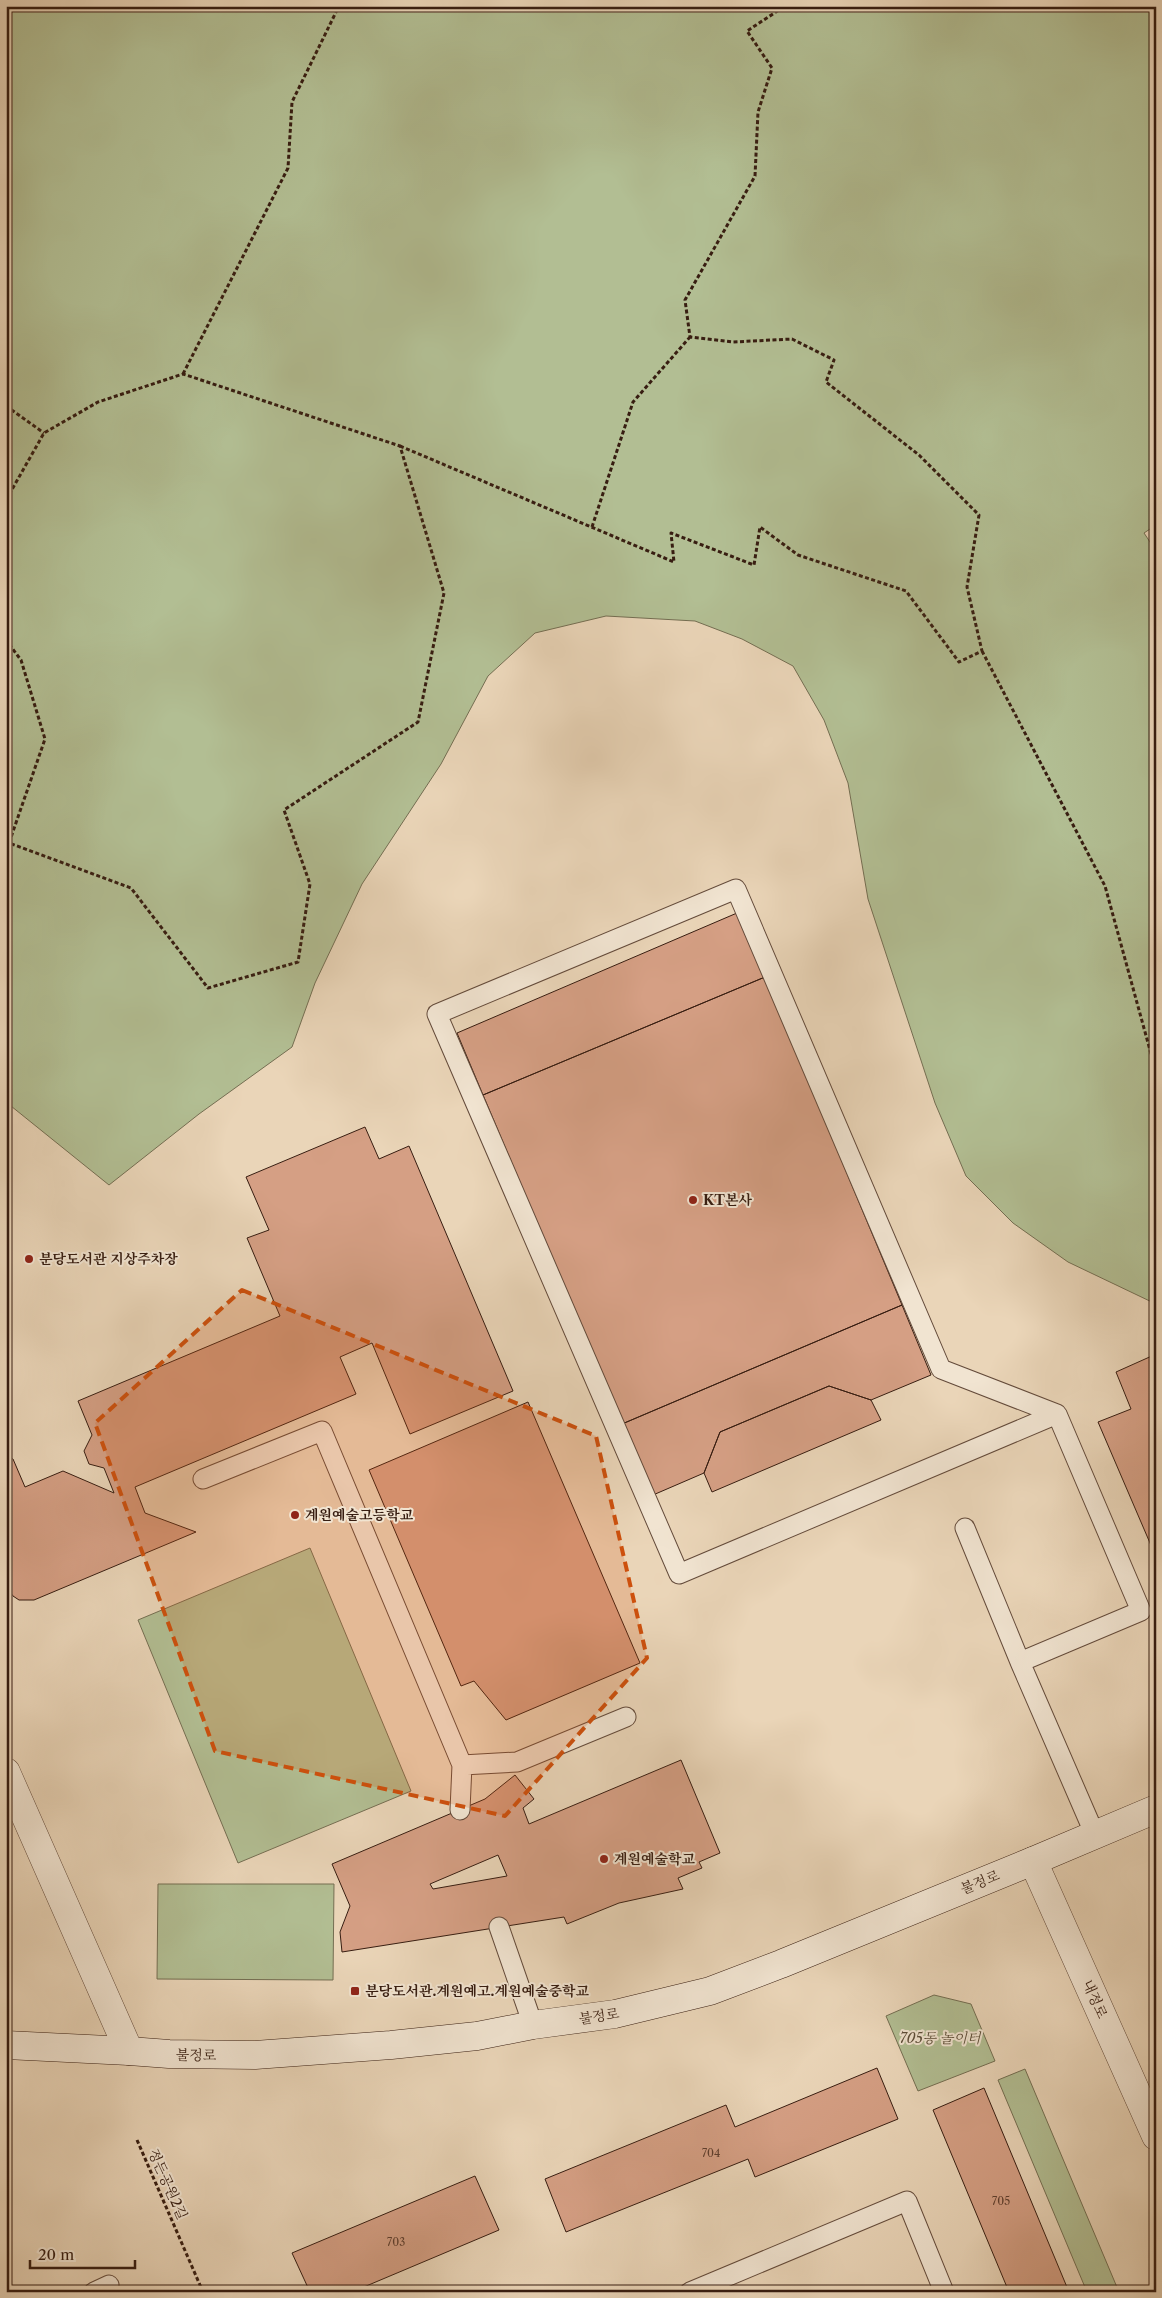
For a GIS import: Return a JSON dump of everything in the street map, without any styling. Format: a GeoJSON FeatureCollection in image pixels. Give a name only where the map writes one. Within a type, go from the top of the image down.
{"type":"FeatureCollection","features":[{"type":"Feature","properties":{"kind":"main road"},"geometry":{"type":"LineString","coordinates":[[6,1772],[129,2050]]}},
{"type":"Feature","properties":{"kind":"main road","name":"불정로"},"geometry":{"type":"LineString","coordinates":[[6,2046],[129,2050],[169,2054],[255,2055],[477,2036],[533,2025],[615,2014],[710,1991],[1033,1861],[1156,1809]]}},
{"type":"Feature","properties":{"kind":"main road","name":"내정로"},"geometry":{"type":"LineString","coordinates":[[1033,1861],[1156,2136]]}},
{"type":"Feature","properties":{"kind":"lane"},"geometry":{"type":"LineString","coordinates":[[1020,1662],[1141,1611],[1057,1414],[941,1369],[736,890],[437,1014],[679,1574],[1057,1414]]}},
{"type":"Feature","properties":{"kind":"lane"},"geometry":{"type":"LineString","coordinates":[[203,1479],[322,1431],[462,1765],[460,1810]]}},
{"type":"Feature","properties":{"kind":"lane"},"geometry":{"type":"LineString","coordinates":[[965,1528],[1020,1662],[1096,1835]]}},
{"type":"Feature","properties":{"kind":"lane"},"geometry":{"type":"LineString","coordinates":[[462,1765],[517,1762],[626,1717]]}},
{"type":"Feature","properties":{"kind":"lane"},"geometry":{"type":"LineString","coordinates":[[499,1927],[533,2025]]}},
{"type":"Feature","properties":{"kind":"lane"},"geometry":{"type":"LineString","coordinates":[[690,2292],[907,2201],[944,2292]]}},
{"type":"Feature","properties":{"kind":"path"},"geometry":{"type":"LineString","coordinates":[[183,374],[288,168],[292,102],[339,6]]}},
{"type":"Feature","properties":{"kind":"path"},"geometry":{"type":"LineString","coordinates":[[592,527],[633,402],[690,337],[685,300],[755,176],[758,112],[772,68],[747,31],[785,6]]}},
{"type":"Feature","properties":{"kind":"path"},"geometry":{"type":"LineString","coordinates":[[690,337],[733,342],[792,339],[834,360],[826,382],[919,455],[979,515],[967,586],[982,651],[1105,886],[1156,1072]]}},
{"type":"Feature","properties":{"kind":"path"},"geometry":{"type":"LineString","coordinates":[[6,500],[44,433],[98,402],[183,374],[400,446],[674,562],[672,533],[754,565],[760,528],[798,554],[906,591],[959,662],[982,651]]}},
{"type":"Feature","properties":{"kind":"path"},"geometry":{"type":"LineString","coordinates":[[6,406],[44,433]]}},
{"type":"Feature","properties":{"kind":"path"},"geometry":{"type":"LineString","coordinates":[[6,640],[21,660],[45,738],[9,843],[130,888],[208,988],[298,962],[310,884],[284,810],[418,722],[444,593],[400,446]]}},
{"type":"Feature","properties":{"kind":"path","name":"정든공원2길"},"geometry":{"type":"LineString","coordinates":[[137,2140],[203,2292]]}},
{"type":"Feature","properties":{"kind":"highlighted area"},"geometry":{"type":"Polygon","coordinates":[[[242,1290],[596,1436],[647,1658],[505,1816],[215,1751],[95,1423],[242,1290]]]}},
{"type":"Feature","properties":{"kind":"green space"},"geometry":{"type":"Polygon","coordinates":[[[6,6],[1156,6],[1156,525],[1144,533],[1156,551],[1156,1304],[1068,1262],[1013,1223],[966,1176],[935,1103],[868,899],[848,783],[824,720],[793,666],[742,639],[695,621],[606,616],[535,633],[488,676],[441,764],[362,884],[315,983],[292,1047],[199,1114],[109,1185],[6,1102],[6,6]]]}},
{"type":"Feature","properties":{"kind":"green space"},"geometry":{"type":"Polygon","coordinates":[[[310,1548],[411,1791],[238,1863],[138,1620],[310,1548]]]}},
{"type":"Feature","properties":{"kind":"green space"},"geometry":{"type":"Polygon","coordinates":[[[158,1884],[334,1884],[333,1980],[157,1979],[158,1884]]]}},
{"type":"Feature","properties":{"kind":"green space","name":"705동 놀이터"},"geometry":{"type":"Polygon","coordinates":[[[934,1995],[971,2004],[995,2061],[918,2091],[886,2016],[934,1995]]]}},
{"type":"Feature","properties":{"kind":"green space"},"geometry":{"type":"Polygon","coordinates":[[[1025,2069],[1119,2292],[1087,2292],[998,2080],[1025,2069]]]}},
{"type":"Feature","properties":{"kind":"building"},"geometry":{"type":"Polygon","coordinates":[[[737,913],[765,977],[483,1095],[457,1033],[737,913]]]}},
{"type":"Feature","properties":{"kind":"building","name":"KT본사"},"geometry":{"type":"Polygon","coordinates":[[[765,977],[902,1305],[622,1424],[483,1095],[765,977]]]}},
{"type":"Feature","properties":{"kind":"building"},"geometry":{"type":"Polygon","coordinates":[[[365,1127],[379,1159],[409,1146],[513,1391],[410,1434],[372,1343],[340,1357],[356,1394],[135,1487],[145,1513],[196,1532],[34,1600],[19,1600],[13,1596],[6,1586],[6,1456],[13,1459],[25,1487],[63,1471],[114,1493],[104,1468],[89,1464],[84,1451],[92,1435],[78,1401],[280,1316],[247,1238],[269,1230],[246,1177],[365,1127]]]}},
{"type":"Feature","properties":{"kind":"building"},"geometry":{"type":"Polygon","coordinates":[[[902,1305],[931,1375],[871,1400],[829,1386],[720,1432],[704,1473],[653,1495],[622,1424],[902,1305]]]}},
{"type":"Feature","properties":{"kind":"building"},"geometry":{"type":"Polygon","coordinates":[[[1154,1355],[1156,1359],[1156,1557],[1098,1422],[1131,1409],[1116,1372],[1154,1355]]]}},
{"type":"Feature","properties":{"kind":"building"},"geometry":{"type":"Polygon","coordinates":[[[829,1386],[871,1400],[881,1420],[712,1492],[704,1473],[720,1432],[829,1386]]]}},
{"type":"Feature","properties":{"kind":"building"},"geometry":{"type":"Polygon","coordinates":[[[528,1402],[640,1663],[506,1720],[474,1681],[461,1686],[369,1470],[528,1402]]]}},
{"type":"Feature","properties":{"kind":"building","name":"계원예술학교"},"geometry":{"type":"Polygon","coordinates":[[[681,1760],[720,1853],[699,1862],[702,1868],[678,1878],[683,1889],[619,1903],[567,1924],[564,1917],[342,1952],[340,1932],[350,1906],[332,1864],[485,1799],[515,1775],[534,1799],[523,1808],[529,1824],[681,1760]],[[498,1855],[430,1884],[433,1889],[507,1876],[498,1855]]]}},
{"type":"Feature","properties":{"kind":"building"},"geometry":{"type":"Polygon","coordinates":[[[877,2068],[898,2119],[755,2177],[748,2159],[566,2232],[545,2179],[726,2105],[735,2127],[877,2068]]]}},
{"type":"Feature","properties":{"kind":"building"},"geometry":{"type":"Polygon","coordinates":[[[984,2088],[1069,2292],[1009,2292],[933,2110],[984,2088]]]}},
{"type":"Feature","properties":{"kind":"building"},"geometry":{"type":"Polygon","coordinates":[[[475,2176],[499,2230],[352,2292],[310,2292],[292,2253],[475,2176]]]}},
{"type":"Feature","properties":{"kind":"place","name":"KT본사"},"geometry":{"type":"Point","coordinates":[693,1200]}},
{"type":"Feature","properties":{"kind":"place","name":"분당도서관 지상주차장"},"geometry":{"type":"Point","coordinates":[29,1259]}},
{"type":"Feature","properties":{"kind":"place","name":"계원예술고등학교"},"geometry":{"type":"Point","coordinates":[295,1515]}},
{"type":"Feature","properties":{"kind":"place","name":"계원예술학교"},"geometry":{"type":"Point","coordinates":[604,1859]}},
{"type":"Feature","properties":{"kind":"place","name":"분당도서관.계원예고.계원예술중학교"},"geometry":{"type":"Point","coordinates":[355,1991]}}]}
